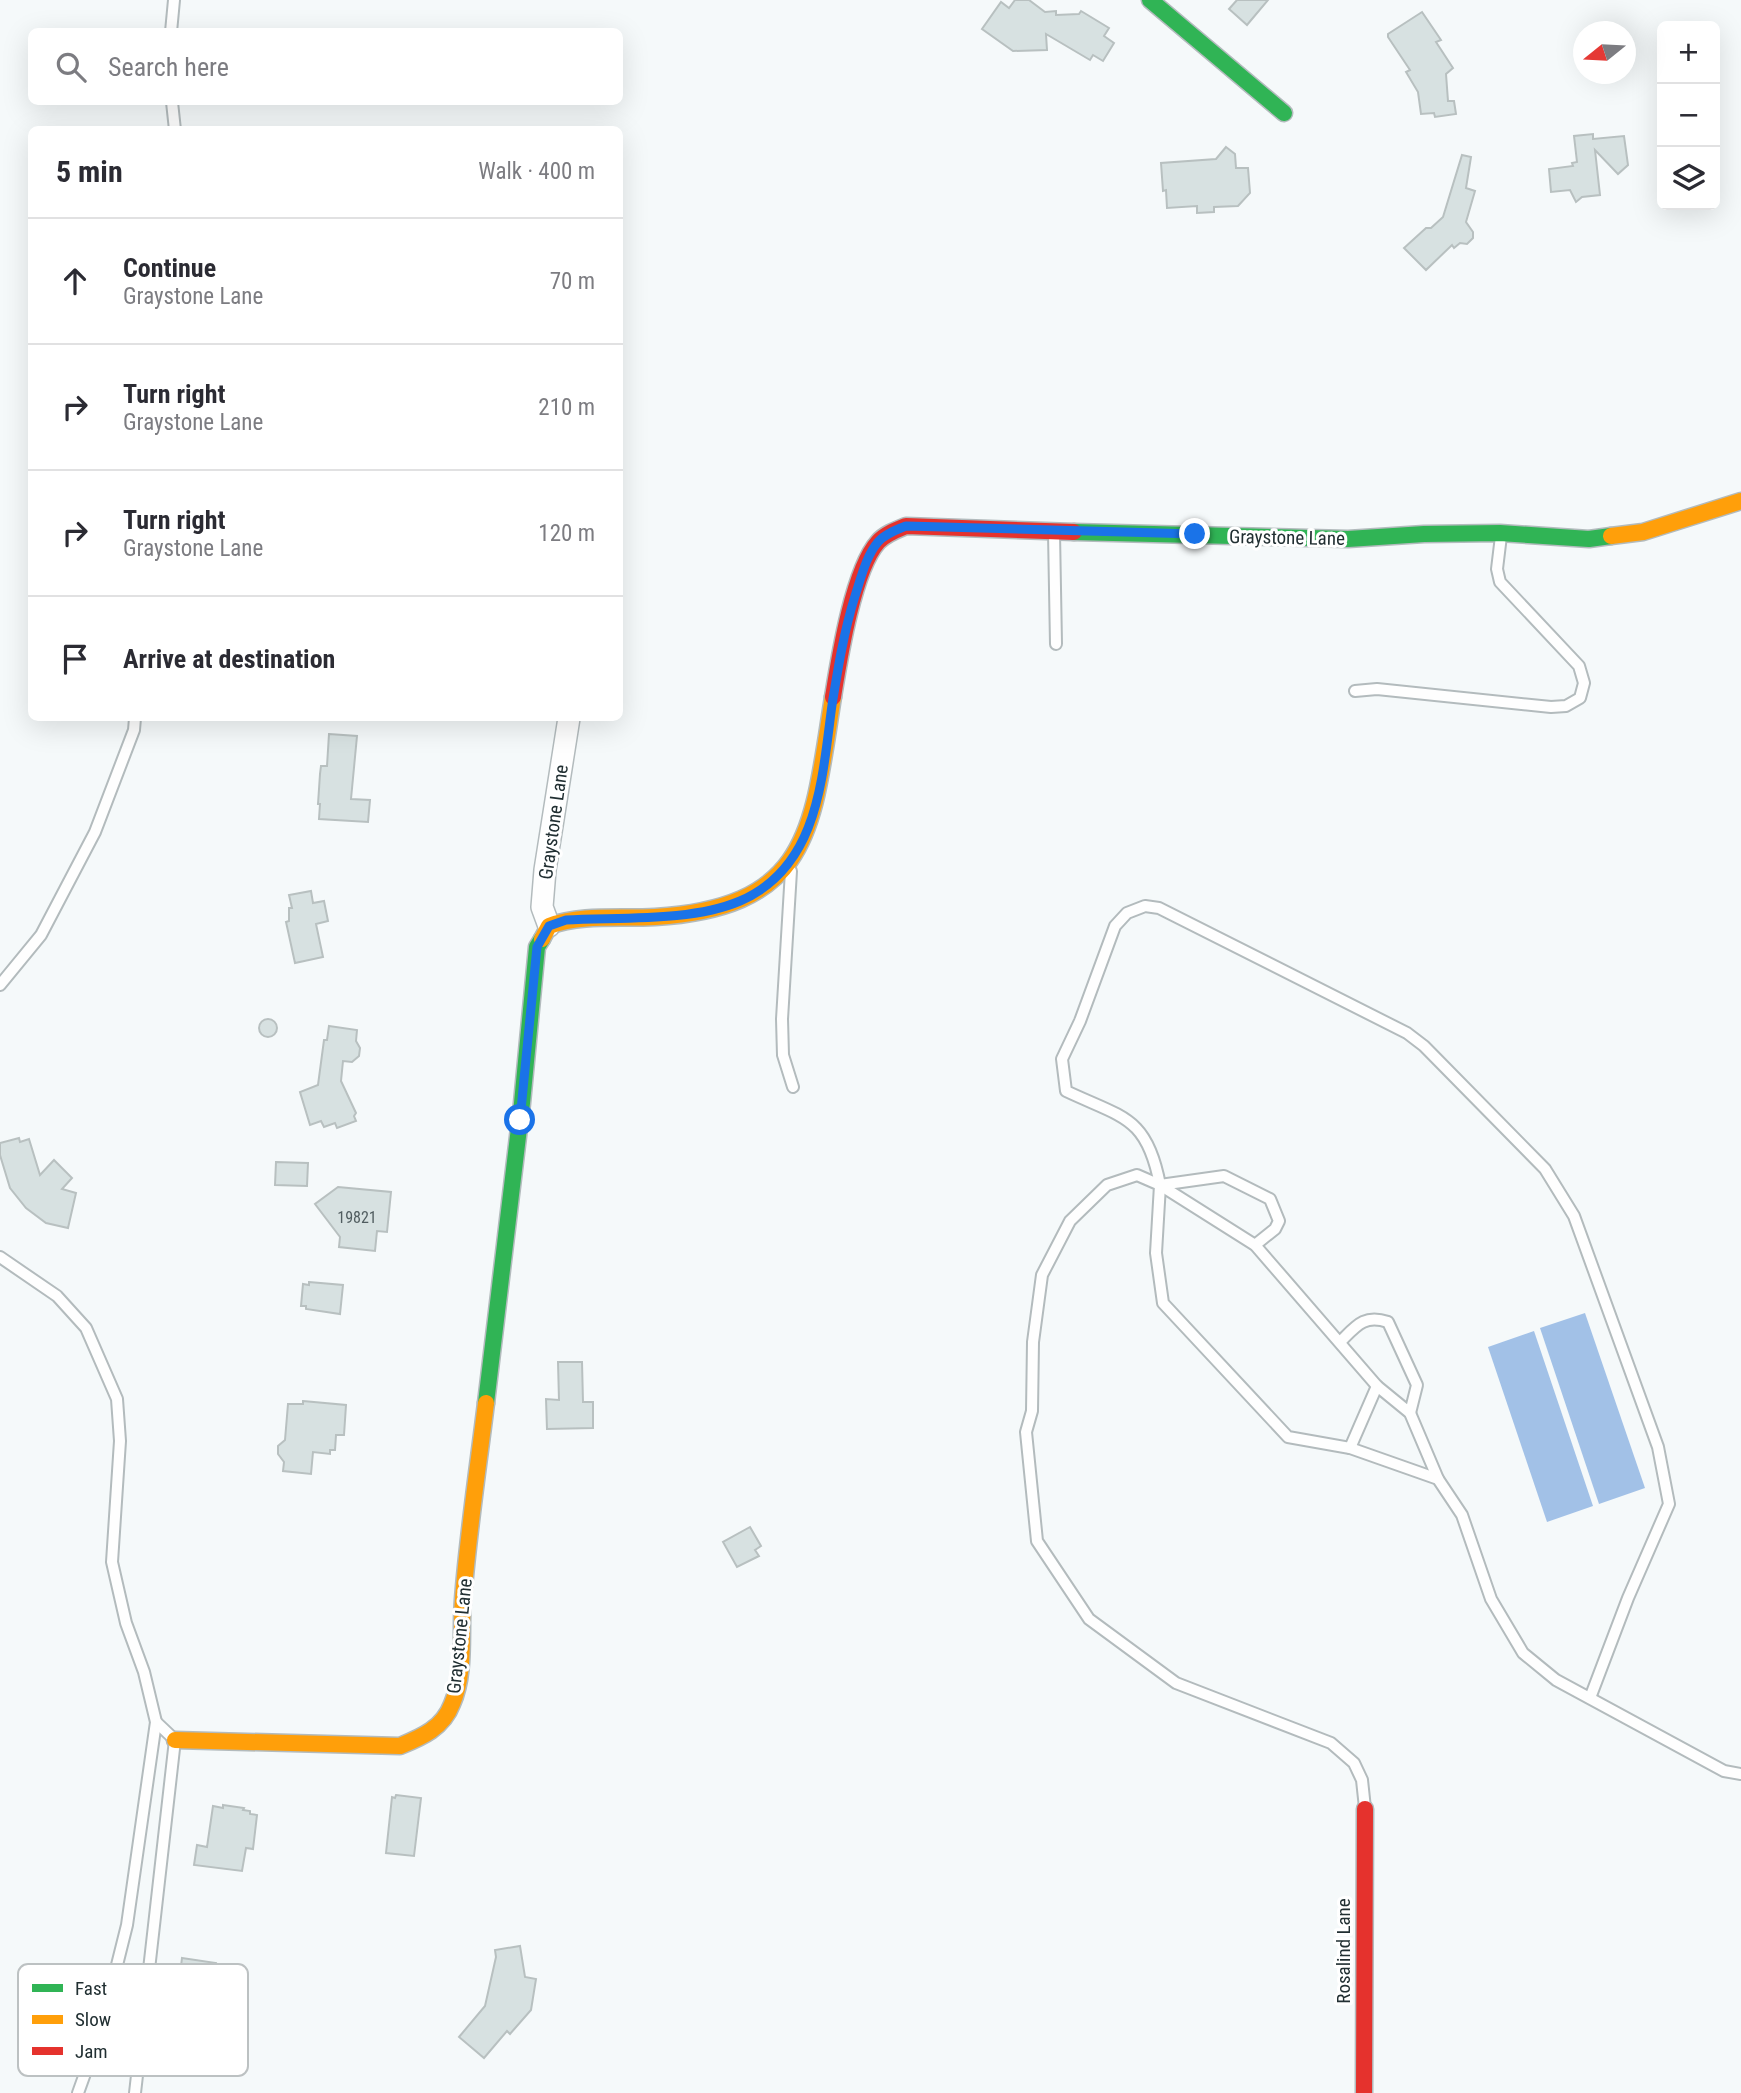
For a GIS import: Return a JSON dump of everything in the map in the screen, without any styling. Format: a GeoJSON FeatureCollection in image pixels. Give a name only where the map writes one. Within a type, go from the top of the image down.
{"type":"FeatureCollection","features":[{"type":"Feature","properties":{"kind":"street"},"geometry":{"type":"LineString","coordinates":[[1150,0],[1284,113]]}},
{"type":"Feature","properties":{"kind":"street","name":"Graystone Lane"},"geometry":{"type":"LineString","coordinates":[[175,1740],[400,1746],[423,1739],[443,1723],[449,1712],[459,1675],[462,1605],[522,1103],[537,947],[549,926],[566,920],[693,914],[740,901],[775,879],[792,861],[802,845],[818,800],[842,645],[864,569],[878,542],[888,534],[906,526],[1348,539],[1424,534],[1502,534],[1589,539],[1643,532],[1741,501]]}},
{"type":"Feature","properties":{"kind":"street","name":"Graystone Lane"},"geometry":{"type":"LineString","coordinates":[[549,926],[542,907],[545,870],[569,721]]}},
{"type":"Feature","properties":{"kind":"street","name":"Rosalind Lane"},"geometry":{"type":"LineString","coordinates":[[1364,2093],[1365,1809]]}},
{"type":"Feature","properties":{"kind":"lane"},"geometry":{"type":"LineString","coordinates":[[171,28],[174,0]]}},
{"type":"Feature","properties":{"kind":"lane"},"geometry":{"type":"LineString","coordinates":[[172,105],[175,126]]}},
{"type":"Feature","properties":{"kind":"lane"},"geometry":{"type":"LineString","coordinates":[[1054,530],[1056,644]]}},
{"type":"Feature","properties":{"kind":"lane"},"geometry":{"type":"LineString","coordinates":[[1355,691],[1377,689],[1551,708],[1566,706],[1580,698],[1584,683],[1579,666],[1500,582],[1497,564],[1502,534]]}},
{"type":"Feature","properties":{"kind":"lane"},"geometry":{"type":"LineString","coordinates":[[0,985],[41,935],[95,832],[134,730],[135,721]]}},
{"type":"Feature","properties":{"kind":"lane"},"geometry":{"type":"LineString","coordinates":[[792,861],[782,1019],[783,1055],[793,1087]]}},
{"type":"Feature","properties":{"kind":"lane"},"geometry":{"type":"LineString","coordinates":[[1438,1479],[1350,1448],[1288,1437],[1163,1303],[1156,1252],[1160,1185],[1147,1139],[1133,1122],[1066,1091],[1062,1059],[1080,1021],[1115,926],[1128,913],[1145,906],[1159,908],[1407,1033],[1424,1046],[1545,1169],[1574,1216],[1658,1447],[1669,1504],[1628,1598],[1590,1698]]}},
{"type":"Feature","properties":{"kind":"lane"},"geometry":{"type":"LineString","coordinates":[[1365,1809],[1362,1780],[1354,1763],[1331,1743],[1176,1683],[1089,1619],[1037,1541],[1026,1432],[1031,1411],[1033,1342],[1042,1275],[1070,1220],[1107,1185],[1138,1175],[1160,1185],[1255,1245],[1377,1386],[1410,1413],[1438,1479],[1462,1515],[1491,1599],[1523,1653],[1556,1680],[1724,1771],[1741,1774]]}},
{"type":"Feature","properties":{"kind":"lane"},"geometry":{"type":"LineString","coordinates":[[1160,1185],[1224,1176],[1270,1199],[1279,1221],[1275,1229],[1255,1245]]}},
{"type":"Feature","properties":{"kind":"lane"},"geometry":{"type":"LineString","coordinates":[[0,1257],[57,1296],[86,1328],[117,1399],[120,1441],[111,1562],[156,1722],[127,1926],[117,1964]]}},
{"type":"Feature","properties":{"kind":"lane"},"geometry":{"type":"LineString","coordinates":[[1340,1342],[1361,1322],[1375,1317],[1388,1322],[1417,1385],[1410,1413]]}},
{"type":"Feature","properties":{"kind":"lane"},"geometry":{"type":"LineString","coordinates":[[1350,1448],[1377,1386]]}},
{"type":"Feature","properties":{"kind":"lane"},"geometry":{"type":"LineString","coordinates":[[150,1964],[175,1740],[156,1722]]}},
{"type":"Feature","properties":{"kind":"lane"},"geometry":{"type":"LineString","coordinates":[[78,2093],[84,2076]]}},
{"type":"Feature","properties":{"kind":"water"},"geometry":{"type":"Polygon","coordinates":[[[1585,1313],[1645,1488],[1599,1504],[1540,1328],[1585,1313]]]}},
{"type":"Feature","properties":{"kind":"water"},"geometry":{"type":"Polygon","coordinates":[[[1534,1331],[1593,1506],[1547,1522],[1488,1347],[1534,1331]]]}},
{"type":"Feature","properties":{"kind":"building"},"geometry":{"type":"Polygon","coordinates":[[[1015,0],[1029,0],[1045,12],[1056,11],[1056,15],[1079,14],[1081,11],[1109,28],[1104,36],[1114,43],[1103,61],[1093,55],[1090,60],[1046,34],[1047,50],[1013,51],[982,29],[1001,2],[1009,8],[1015,0]]]}},
{"type":"Feature","properties":{"kind":"building"},"geometry":{"type":"Polygon","coordinates":[[[1237,0],[1268,0],[1247,25],[1229,9],[1237,0]]]}},
{"type":"Feature","properties":{"kind":"building"},"geometry":{"type":"Polygon","coordinates":[[[1422,12],[1441,40],[1436,42],[1453,68],[1446,74],[1448,101],[1454,101],[1456,114],[1435,117],[1434,113],[1421,114],[1418,92],[1406,72],[1410,70],[1388,37],[1388,34],[1422,12]]]}},
{"type":"Feature","properties":{"kind":"building"},"geometry":{"type":"Polygon","coordinates":[[[1593,134],[1593,139],[1624,136],[1628,165],[1618,174],[1595,150],[1600,195],[1582,197],[1576,202],[1570,190],[1551,192],[1549,169],[1573,166],[1572,163],[1577,162],[1574,136],[1593,134]]]}},
{"type":"Feature","properties":{"kind":"building"},"geometry":{"type":"Polygon","coordinates":[[[1226,147],[1235,154],[1236,168],[1248,168],[1250,193],[1238,206],[1214,207],[1214,212],[1197,213],[1197,206],[1167,208],[1161,163],[1216,159],[1226,147]]]}},
{"type":"Feature","properties":{"kind":"building"},"geometry":{"type":"Polygon","coordinates":[[[1462,155],[1471,157],[1466,188],[1475,191],[1466,222],[1473,232],[1473,238],[1467,244],[1460,243],[1454,248],[1452,245],[1426,270],[1404,248],[1443,217],[1462,155]]]}},
{"type":"Feature","properties":{"kind":"building"},"geometry":{"type":"Polygon","coordinates":[[[329,734],[357,736],[351,799],[370,800],[368,822],[319,819],[320,774],[321,766],[327,766],[329,734]]]}},
{"type":"Feature","properties":{"kind":"building"},"geometry":{"type":"Polygon","coordinates":[[[311,891],[313,903],[324,901],[328,921],[316,924],[323,957],[295,963],[286,922],[289,921],[289,908],[292,908],[289,895],[311,891]]]}},
{"type":"Feature","properties":{"kind":"building"},"geometry":{"type":"Polygon","coordinates":[[[264,1019],[272,1019],[277,1028],[275,1035],[264,1037],[259,1032],[259,1024],[264,1019]]]}},
{"type":"Feature","properties":{"kind":"building"},"geometry":{"type":"Polygon","coordinates":[[[329,1026],[357,1030],[356,1041],[360,1048],[359,1056],[352,1062],[343,1061],[341,1081],[356,1113],[356,1121],[337,1128],[335,1123],[324,1127],[321,1121],[310,1125],[300,1092],[318,1085],[324,1040],[327,1040],[329,1026]]]}},
{"type":"Feature","properties":{"kind":"building"},"geometry":{"type":"Polygon","coordinates":[[[19,1138],[20,1142],[29,1139],[40,1175],[54,1160],[72,1178],[62,1189],[76,1193],[68,1228],[46,1223],[26,1208],[10,1188],[0,1155],[0,1143],[19,1138]]]}},
{"type":"Feature","properties":{"kind":"building"},"geometry":{"type":"Polygon","coordinates":[[[276,1162],[308,1163],[307,1186],[275,1185],[276,1162]]]}},
{"type":"Feature","properties":{"kind":"building"},"geometry":{"type":"Polygon","coordinates":[[[338,1187],[391,1192],[387,1232],[377,1231],[375,1251],[339,1247],[340,1237],[315,1204],[338,1187]]]}},
{"type":"Feature","properties":{"kind":"building"},"geometry":{"type":"Polygon","coordinates":[[[309,1282],[343,1285],[340,1314],[301,1306],[303,1284],[309,1285],[309,1282]]]}},
{"type":"Feature","properties":{"kind":"building"},"geometry":{"type":"Polygon","coordinates":[[[558,1362],[582,1362],[583,1402],[593,1402],[593,1428],[547,1429],[546,1399],[559,1400],[558,1362]]]}},
{"type":"Feature","properties":{"kind":"building"},"geometry":{"type":"Polygon","coordinates":[[[303,1401],[346,1405],[344,1435],[336,1435],[335,1450],[330,1450],[330,1454],[313,1452],[311,1474],[283,1471],[284,1462],[278,1454],[278,1446],[285,1440],[288,1404],[303,1404],[303,1401]]]}},
{"type":"Feature","properties":{"kind":"building"},"geometry":{"type":"Polygon","coordinates":[[[750,1527],[761,1546],[755,1550],[759,1556],[737,1567],[723,1542],[750,1527]]]}},
{"type":"Feature","properties":{"kind":"building"},"geometry":{"type":"Polygon","coordinates":[[[396,1795],[421,1798],[414,1856],[386,1853],[392,1797],[395,1798],[396,1795]]]}},
{"type":"Feature","properties":{"kind":"building"},"geometry":{"type":"Polygon","coordinates":[[[223,1805],[244,1808],[243,1810],[250,1811],[250,1814],[257,1815],[253,1849],[246,1848],[242,1871],[194,1865],[197,1845],[207,1847],[213,1806],[223,1808],[223,1805]]]}},
{"type":"Feature","properties":{"kind":"building"},"geometry":{"type":"Polygon","coordinates":[[[520,1946],[525,1977],[536,1979],[531,2010],[510,2034],[507,2031],[484,2058],[459,2037],[485,2006],[496,1957],[495,1950],[520,1946]]]}},
{"type":"Feature","properties":{"kind":"building"},"geometry":{"type":"Polygon","coordinates":[[[182,1958],[216,1963],[216,1964],[181,1964],[182,1958]]]}},
{"type":"Feature","properties":{"kind":"traffic: fast"},"geometry":{"type":"LineString","coordinates":[[1150,0],[1284,113]]}},
{"type":"Feature","properties":{"kind":"traffic: fast"},"geometry":{"type":"LineString","coordinates":[[1074,532],[1348,539],[1500,533],[1589,539],[1611,536]]}},
{"type":"Feature","properties":{"kind":"traffic: fast"},"geometry":{"type":"LineString","coordinates":[[486,1403],[522,1103],[537,947],[542,939]]}},
{"type":"Feature","properties":{"kind":"traffic: slow"},"geometry":{"type":"LineString","coordinates":[[1611,536],[1643,532],[1741,501]]}},
{"type":"Feature","properties":{"kind":"traffic: slow"},"geometry":{"type":"LineString","coordinates":[[542,939],[549,926],[562,922],[655,917],[707,910],[747,897],[775,877],[795,852],[809,821],[819,785],[833,697]]}},
{"type":"Feature","properties":{"kind":"traffic: slow"},"geometry":{"type":"LineString","coordinates":[[175,1740],[400,1746],[424,1735],[443,1719],[452,1704],[459,1679],[465,1575],[486,1403]]}},
{"type":"Feature","properties":{"kind":"traffic: jam"},"geometry":{"type":"LineString","coordinates":[[833,697],[843,639],[861,573],[878,542],[891,532],[906,526],[1074,532]]}},
{"type":"Feature","properties":{"kind":"traffic: jam"},"geometry":{"type":"LineString","coordinates":[[1364,2093],[1365,1809]]}},
{"type":"Feature","properties":{"kind":"route"},"geometry":{"type":"LineString","coordinates":[[520,1120],[537,947],[549,926],[566,920],[693,914],[740,901],[775,879],[792,861],[802,845],[818,800],[842,645],[852,605],[864,569],[878,542],[906,526],[1195,534]]}}]}
